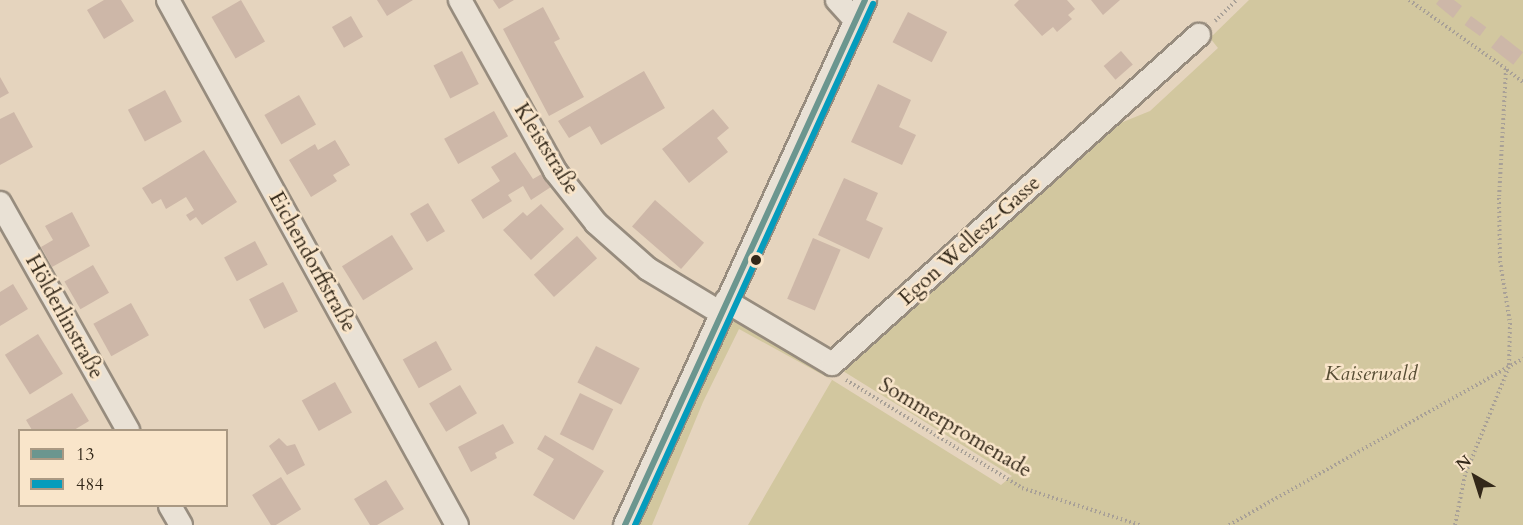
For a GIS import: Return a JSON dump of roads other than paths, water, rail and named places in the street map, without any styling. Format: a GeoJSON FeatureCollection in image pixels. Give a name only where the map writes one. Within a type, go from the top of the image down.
{"type":"FeatureCollection","features":[{"type":"Feature","properties":{"kind":"street","name":"Eichendorffstraße"},"geometry":{"type":"LineString","coordinates":[[168,0],[457,525]]}},
{"type":"Feature","properties":{"kind":"street","name":"Kleiststraße"},"geometry":{"type":"LineString","coordinates":[[460,0],[555,171],[596,223],[648,269],[723,307]]}},
{"type":"Feature","properties":{"kind":"street"},"geometry":{"type":"LineString","coordinates":[[837,0],[856,21]]}},
{"type":"Feature","properties":{"kind":"street"},"geometry":{"type":"LineString","coordinates":[[625,525],[865,0]]}},
{"type":"Feature","properties":{"kind":"street","name":"Egon Wellesz-Gasse"},"geometry":{"type":"LineString","coordinates":[[723,307],[832,364],[1199,35]]}},
{"type":"Feature","properties":{"kind":"street","name":"Hölderlinstraße"},"geometry":{"type":"LineString","coordinates":[[0,203],[127,429]]}},
{"type":"Feature","properties":{"kind":"street"},"geometry":{"type":"LineString","coordinates":[[171,507],[181,525]]}},
{"type":"Feature","properties":{"kind":"park label","name":"Kaiserwald"},"geometry":{"type":"Point","coordinates":[1371,374]}}]}
